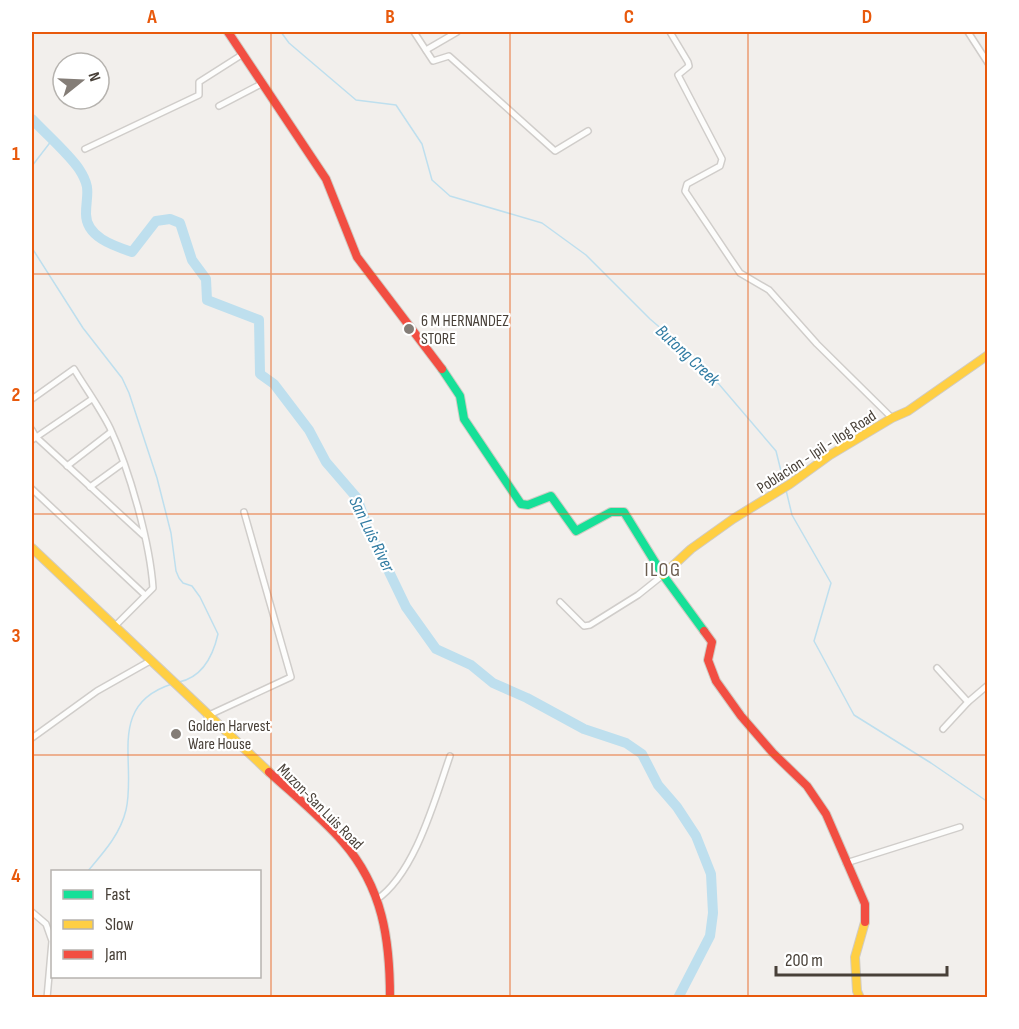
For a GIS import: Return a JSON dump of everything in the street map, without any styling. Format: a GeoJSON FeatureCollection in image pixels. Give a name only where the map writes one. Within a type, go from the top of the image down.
{"type":"FeatureCollection","features":[{"type":"Feature","properties":{"kind":"street"},"geometry":{"type":"LineString","coordinates":[[228,32],[326,179],[357,257],[424,344],[460,396],[464,419],[521,504],[528,505],[551,496],[555,498],[576,531],[611,511],[624,512],[663,574],[712,642],[709,664],[716,681],[741,716],[773,753],[807,786],[826,814],[865,904],[865,926],[855,957],[857,991],[860,998]]}},
{"type":"Feature","properties":{"kind":"street"},"geometry":{"type":"LineString","coordinates":[[414,32],[433,61],[449,56],[555,151],[588,132]]}},
{"type":"Feature","properties":{"kind":"street"},"geometry":{"type":"LineString","coordinates":[[426,50],[457,32]]}},
{"type":"Feature","properties":{"kind":"street"},"geometry":{"type":"LineString","coordinates":[[670,32],[689,66],[678,75],[722,159],[720,166],[687,184],[685,191],[740,273],[769,290],[817,344],[892,418]]}},
{"type":"Feature","properties":{"kind":"street"},"geometry":{"type":"LineString","coordinates":[[968,32],[987,63]]}},
{"type":"Feature","properties":{"kind":"street"},"geometry":{"type":"LineString","coordinates":[[85,149],[198,95],[199,82],[243,54]]}},
{"type":"Feature","properties":{"kind":"street"},"geometry":{"type":"LineString","coordinates":[[219,106],[263,83]]}},
{"type":"Feature","properties":{"kind":"street","name":"Poblacion - Ipil - Ilog Road"},"geometry":{"type":"LineString","coordinates":[[663,574],[698,544],[733,519],[790,484],[830,455],[908,411],[987,355]]}},
{"type":"Feature","properties":{"kind":"street"},"geometry":{"type":"LineString","coordinates":[[32,399],[74,369],[111,432],[123,463],[140,517],[153,588],[114,627]]}},
{"type":"Feature","properties":{"kind":"street"},"geometry":{"type":"LineString","coordinates":[[34,439],[92,399]]}},
{"type":"Feature","properties":{"kind":"street"},"geometry":{"type":"LineString","coordinates":[[32,430],[34,439],[144,536]]}},
{"type":"Feature","properties":{"kind":"street"},"geometry":{"type":"LineString","coordinates":[[67,466],[111,432]]}},
{"type":"Feature","properties":{"kind":"street"},"geometry":{"type":"LineString","coordinates":[[90,487],[123,463]]}},
{"type":"Feature","properties":{"kind":"street"},"geometry":{"type":"LineString","coordinates":[[32,489],[145,595]]}},
{"type":"Feature","properties":{"kind":"street"},"geometry":{"type":"LineString","coordinates":[[207,716],[291,677],[244,512]]}},
{"type":"Feature","properties":{"kind":"street"},"geometry":{"type":"LineString","coordinates":[[132,526],[140,517]]}},
{"type":"Feature","properties":{"kind":"street","name":"Muzon-San Luis Road"},"geometry":{"type":"LineString","coordinates":[[32,548],[207,716],[343,842],[362,868],[376,900],[388,941],[390,998]]}},
{"type":"Feature","properties":{"kind":"street"},"geometry":{"type":"LineString","coordinates":[[560,602],[584,626],[590,625],[638,595],[663,574]]}},
{"type":"Feature","properties":{"kind":"street"},"geometry":{"type":"LineString","coordinates":[[32,738],[97,691],[150,661]]}},
{"type":"Feature","properties":{"kind":"street"},"geometry":{"type":"LineString","coordinates":[[937,668],[968,702]]}},
{"type":"Feature","properties":{"kind":"street"},"geometry":{"type":"LineString","coordinates":[[943,729],[987,685]]}},
{"type":"Feature","properties":{"kind":"street"},"geometry":{"type":"LineString","coordinates":[[376,900],[394,885],[423,834],[450,756]]}},
{"type":"Feature","properties":{"kind":"street"},"geometry":{"type":"LineString","coordinates":[[846,863],[960,827]]}},
{"type":"Feature","properties":{"kind":"street"},"geometry":{"type":"LineString","coordinates":[[32,912],[46,924],[51,938]]}},
{"type":"Feature","properties":{"kind":"street"},"geometry":{"type":"LineString","coordinates":[[47,998],[51,952]]}},
{"type":"Feature","properties":{"kind":"waterway","name":"Butong Creek"},"geometry":{"type":"LineString","coordinates":[[281,32],[289,43],[356,100],[396,105],[422,144],[432,180],[450,196],[542,223],[586,255],[650,319],[700,362],[776,451],[784,483]]}},
{"type":"Feature","properties":{"kind":"waterway","name":"San Luis River"},"geometry":{"type":"LineString","coordinates":[[32,119],[69,157],[83,176],[87,192],[87,222],[96,235],[132,252],[156,221],[170,219],[180,223],[192,260],[206,279],[207,300],[259,320],[260,374],[274,384],[309,430],[326,462],[357,498],[367,526],[406,607],[436,649],[471,665],[493,683],[527,698],[584,729],[626,743],[642,754],[658,785],[677,807],[696,836],[711,874],[713,913],[710,936],[678,998]]}},
{"type":"Feature","properties":{"kind":"waterway"},"geometry":{"type":"LineString","coordinates":[[32,166],[52,140]]}},
{"type":"Feature","properties":{"kind":"waterway"},"geometry":{"type":"LineString","coordinates":[[32,248],[83,328],[122,378],[157,478],[171,533],[176,571],[183,583],[192,586],[200,597],[218,634],[206,664],[195,675],[179,682]]}},
{"type":"Feature","properties":{"kind":"waterway","name":"Butong Creek"},"geometry":{"type":"LineString","coordinates":[[786,490],[792,515],[831,583],[814,641],[854,715],[988,802]]}},
{"type":"Feature","properties":{"kind":"waterway"},"geometry":{"type":"LineString","coordinates":[[89,870],[115,836],[126,810],[128,737],[131,721],[139,706],[152,694],[172,684]]}},
{"type":"Feature","properties":{"kind":"traffic: fast"},"geometry":{"type":"LineString","coordinates":[[442,369],[460,396],[464,419],[521,504],[528,505],[551,496],[576,531],[611,512],[624,512],[663,575],[704,631]]}},
{"type":"Feature","properties":{"kind":"traffic: slow"},"geometry":{"type":"LineString","coordinates":[[663,575],[691,549],[733,519],[790,484],[830,455],[908,411],[988,355]]}},
{"type":"Feature","properties":{"kind":"traffic: slow"},"geometry":{"type":"LineString","coordinates":[[32,548],[269,772]]}},
{"type":"Feature","properties":{"kind":"traffic: slow"},"geometry":{"type":"LineString","coordinates":[[860,998],[857,991],[855,957],[865,922]]}},
{"type":"Feature","properties":{"kind":"traffic: jam"},"geometry":{"type":"LineString","coordinates":[[228,32],[326,179],[357,257],[442,369]]}},
{"type":"Feature","properties":{"kind":"traffic: jam"},"geometry":{"type":"LineString","coordinates":[[704,631],[712,642],[708,660],[716,681],[741,716],[773,753],[807,786],[826,814],[865,904],[865,922]]}},
{"type":"Feature","properties":{"kind":"traffic: jam"},"geometry":{"type":"LineString","coordinates":[[269,772],[335,833],[357,860],[367,878],[382,916],[386,935],[390,998]]}},
{"type":"Feature","properties":{"kind":"place","name":"6 M HERNANDEZ STORE"},"geometry":{"type":"Point","coordinates":[409,329]}},
{"type":"Feature","properties":{"kind":"place","name":"Golden Harvest Ware House"},"geometry":{"type":"Point","coordinates":[176,734]}},
{"type":"Feature","properties":{"kind":"district","name":"ILOG"},"geometry":{"type":"Point","coordinates":[663,569]}}]}
